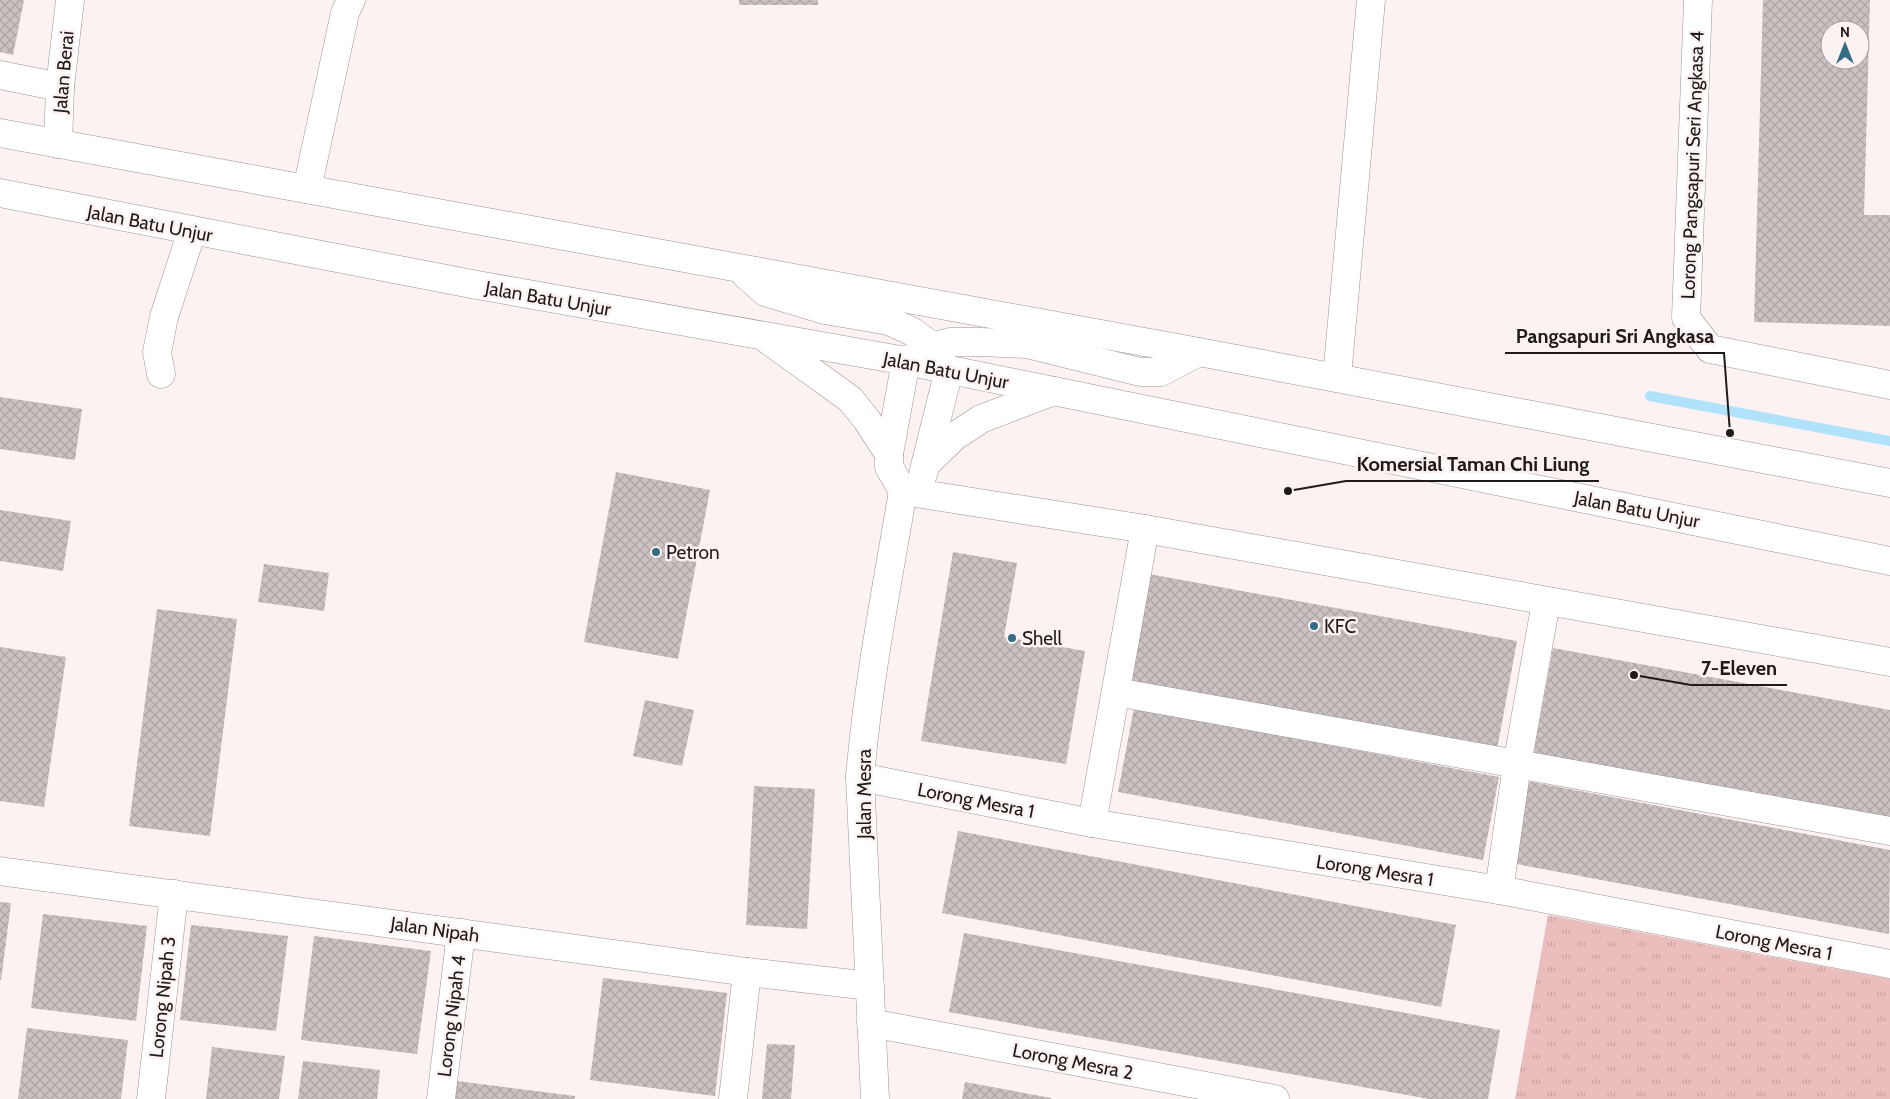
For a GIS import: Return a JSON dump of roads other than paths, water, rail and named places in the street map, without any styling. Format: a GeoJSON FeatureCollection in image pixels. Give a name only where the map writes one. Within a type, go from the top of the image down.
{"type":"FeatureCollection","features":[{"type":"Feature","properties":{"kind":"street","name":"Jalan Berai"},"geometry":{"type":"LineString","coordinates":[[58,144],[60,87],[70,0]]}},
{"type":"Feature","properties":{"kind":"street"},"geometry":{"type":"LineString","coordinates":[[307,189],[346,13],[351,0]]}},
{"type":"Feature","properties":{"kind":"street"},"geometry":{"type":"LineString","coordinates":[[1337,377],[1371,0]]}},
{"type":"Feature","properties":{"kind":"street","name":"Lorong Pangsapuri Seri Angkasa 4"},"geometry":{"type":"LineString","coordinates":[[1698,0],[1686,318],[1710,349],[1890,385]]}},
{"type":"Feature","properties":{"kind":"street"},"geometry":{"type":"LineString","coordinates":[[0,75],[60,87]]}},
{"type":"Feature","properties":{"kind":"street"},"geometry":{"type":"LineString","coordinates":[[0,133],[1337,377],[1890,483]]}},
{"type":"Feature","properties":{"kind":"street","name":"Jalan Batu Unjur"},"geometry":{"type":"LineString","coordinates":[[0,193],[477,285],[906,361],[1890,561]]}},
{"type":"Feature","properties":{"kind":"street"},"geometry":{"type":"LineString","coordinates":[[161,374],[156,352],[164,317],[192,231]]}},
{"type":"Feature","properties":{"kind":"street"},"geometry":{"type":"LineString","coordinates":[[738,269],[765,292],[824,310],[889,321],[914,332],[933,347],[949,370],[924,473],[903,491]]}},
{"type":"Feature","properties":{"kind":"street"},"geometry":{"type":"LineString","coordinates":[[762,335],[850,399],[867,420],[889,454]]}},
{"type":"Feature","properties":{"kind":"street"},"geometry":{"type":"LineString","coordinates":[[903,491],[889,467],[889,454],[906,361],[933,347],[950,342],[1027,344],[1140,372],[1161,372],[1199,352]]}},
{"type":"Feature","properties":{"kind":"street"},"geometry":{"type":"LineString","coordinates":[[927,463],[955,436],[982,419],[1054,391]]}},
{"type":"Feature","properties":{"kind":"street"},"geometry":{"type":"LineString","coordinates":[[903,491],[1145,529],[1890,662]]}},
{"type":"Feature","properties":{"kind":"street","name":"Jalan Mesra"},"geometry":{"type":"LineString","coordinates":[[875,1099],[860,777],[872,670],[903,491]]}},
{"type":"Feature","properties":{"kind":"street"},"geometry":{"type":"LineString","coordinates":[[1092,823],[1145,529]]}},
{"type":"Feature","properties":{"kind":"street"},"geometry":{"type":"LineString","coordinates":[[1499,890],[1517,765],[1546,602]]}},
{"type":"Feature","properties":{"kind":"street"},"geometry":{"type":"LineString","coordinates":[[1116,692],[1890,832]]}},
{"type":"Feature","properties":{"kind":"street","name":"Lorong Mesra 1"},"geometry":{"type":"LineString","coordinates":[[860,777],[1092,823],[1499,890],[1890,964]]}},
{"type":"Feature","properties":{"kind":"street","name":"Jalan Nipah"},"geometry":{"type":"LineString","coordinates":[[0,872],[461,932],[747,972],[870,986]]}},
{"type":"Feature","properties":{"kind":"street","name":"Lorong Nipah 3"},"geometry":{"type":"LineString","coordinates":[[151,1099],[174,894]]}},
{"type":"Feature","properties":{"kind":"street","name":"Lorong Nipah 4"},"geometry":{"type":"LineString","coordinates":[[441,1099],[461,932]]}},
{"type":"Feature","properties":{"kind":"street"},"geometry":{"type":"LineString","coordinates":[[733,1099],[747,972]]}},
{"type":"Feature","properties":{"kind":"street","name":"Lorong Mesra 2"},"geometry":{"type":"LineString","coordinates":[[872,1023],[1275,1099]]}},
{"type":"Feature","properties":{"kind":"waterway"},"geometry":{"type":"LineString","coordinates":[[1650,396],[1890,441]]}},
{"type":"Feature","properties":{"kind":"place","name":"Pangsapuri Sri Angkasa"},"geometry":{"type":"Point","coordinates":[1730,433]}},
{"type":"Feature","properties":{"kind":"place","name":"Komersial Taman Chi Liung"},"geometry":{"type":"Point","coordinates":[1288,491]}},
{"type":"Feature","properties":{"kind":"place","name":"Petron"},"geometry":{"type":"Point","coordinates":[656,552]}},
{"type":"Feature","properties":{"kind":"place","name":"KFC"},"geometry":{"type":"Point","coordinates":[1314,626]}},
{"type":"Feature","properties":{"kind":"place","name":"Shell"},"geometry":{"type":"Point","coordinates":[1012,638]}},
{"type":"Feature","properties":{"kind":"place","name":"7-Eleven"},"geometry":{"type":"Point","coordinates":[1634,675]}}]}
